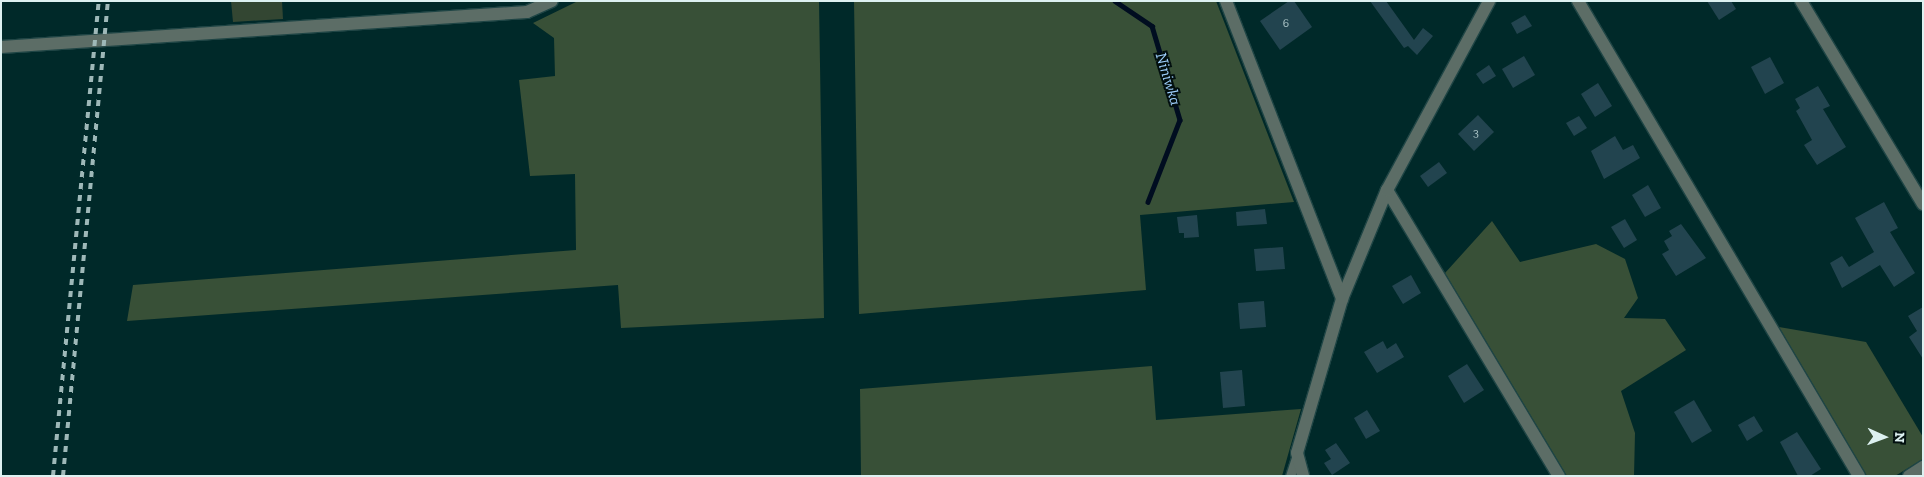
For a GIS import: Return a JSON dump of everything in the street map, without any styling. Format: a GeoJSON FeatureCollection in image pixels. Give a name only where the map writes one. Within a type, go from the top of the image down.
{"type":"FeatureCollection","features":[{"type":"Feature","properties":{"kind":"street"},"geometry":{"type":"LineString","coordinates":[[1,47],[527,12],[552,1]]}},
{"type":"Feature","properties":{"kind":"street"},"geometry":{"type":"LineString","coordinates":[[1226,1],[1342,299]]}},
{"type":"Feature","properties":{"kind":"street"},"geometry":{"type":"LineString","coordinates":[[1303,476],[1297,453],[1342,299],[1387,190],[1489,1]]}},
{"type":"Feature","properties":{"kind":"street"},"geometry":{"type":"LineString","coordinates":[[1578,1],[1859,476]]}},
{"type":"Feature","properties":{"kind":"street"},"geometry":{"type":"LineString","coordinates":[[1801,1],[1923,204]]}},
{"type":"Feature","properties":{"kind":"street"},"geometry":{"type":"LineString","coordinates":[[1387,190],[1559,476]]}},
{"type":"Feature","properties":{"kind":"street"},"geometry":{"type":"LineString","coordinates":[[1909,476],[1923,467]]}},
{"type":"Feature","properties":{"kind":"lane"},"geometry":{"type":"LineString","coordinates":[[1290,476],[1297,453]]}},
{"type":"Feature","properties":{"kind":"green space"},"geometry":{"type":"Polygon","coordinates":[[[231,1],[282,1],[283,19],[233,22],[231,1]]]}},
{"type":"Feature","properties":{"kind":"green space"},"geometry":{"type":"Polygon","coordinates":[[[578,1],[819,1],[824,318],[621,328],[618,285],[127,321],[133,285],[576,250],[575,174],[530,176],[519,80],[555,76],[554,38],[533,23],[578,1]]]}},
{"type":"Feature","properties":{"kind":"green space"},"geometry":{"type":"Polygon","coordinates":[[[854,1],[1216,1],[1294,202],[1140,215],[1146,290],[859,314],[854,1]]]}},
{"type":"Feature","properties":{"kind":"green space"},"geometry":{"type":"Polygon","coordinates":[[[1492,221],[1520,262],[1596,244],[1625,259],[1638,298],[1624,318],[1665,319],[1686,350],[1621,391],[1635,433],[1634,476],[1567,476],[1445,273],[1492,221]]]}},
{"type":"Feature","properties":{"kind":"green space"},"geometry":{"type":"Polygon","coordinates":[[[1779,327],[1866,342],[1923,437],[1923,459],[1895,476],[1867,476],[1779,327]]]}},
{"type":"Feature","properties":{"kind":"green space"},"geometry":{"type":"Polygon","coordinates":[[[1152,366],[1156,420],[1301,409],[1282,476],[861,476],[860,389],[1152,366]]]}},
{"type":"Feature","properties":{"kind":"building"},"geometry":{"type":"Polygon","coordinates":[[[1289,1],[1294,1],[1312,27],[1280,50],[1260,21],[1289,1]]]}},
{"type":"Feature","properties":{"kind":"building"},"geometry":{"type":"Polygon","coordinates":[[[1370,1],[1386,1],[1414,40],[1423,28],[1433,36],[1417,55],[1408,46],[1404,48],[1370,1]]]}},
{"type":"Feature","properties":{"kind":"building"},"geometry":{"type":"Polygon","coordinates":[[[1707,1],[1731,1],[1736,9],[1719,20],[1707,1]]]}},
{"type":"Feature","properties":{"kind":"building"},"geometry":{"type":"Polygon","coordinates":[[[1525,15],[1532,26],[1517,34],[1511,23],[1525,15]]]}},
{"type":"Feature","properties":{"kind":"building"},"geometry":{"type":"Polygon","coordinates":[[[1524,56],[1535,75],[1513,88],[1502,69],[1524,56]]]}},
{"type":"Feature","properties":{"kind":"building"},"geometry":{"type":"Polygon","coordinates":[[[1770,57],[1784,83],[1765,94],[1751,67],[1770,57]]]}},
{"type":"Feature","properties":{"kind":"building"},"geometry":{"type":"Polygon","coordinates":[[[1489,65],[1496,76],[1483,84],[1476,74],[1489,65]]]}},
{"type":"Feature","properties":{"kind":"building"},"geometry":{"type":"Polygon","coordinates":[[[1598,83],[1612,106],[1595,117],[1581,94],[1598,83]]]}},
{"type":"Feature","properties":{"kind":"building"},"geometry":{"type":"Polygon","coordinates":[[[1818,86],[1830,106],[1823,109],[1846,147],[1817,165],[1804,145],[1812,140],[1796,111],[1800,108],[1795,99],[1818,86]]]}},
{"type":"Feature","properties":{"kind":"building"},"geometry":{"type":"Polygon","coordinates":[[[1478,115],[1494,132],[1474,151],[1458,134],[1478,115]]]}},
{"type":"Feature","properties":{"kind":"building"},"geometry":{"type":"Polygon","coordinates":[[[1579,116],[1587,128],[1574,136],[1566,123],[1579,116]]]}},
{"type":"Feature","properties":{"kind":"building"},"geometry":{"type":"Polygon","coordinates":[[[1615,136],[1623,150],[1633,145],[1640,158],[1604,179],[1591,151],[1615,136]]]}},
{"type":"Feature","properties":{"kind":"building"},"geometry":{"type":"Polygon","coordinates":[[[1439,162],[1447,173],[1428,187],[1420,176],[1439,162]]]}},
{"type":"Feature","properties":{"kind":"building"},"geometry":{"type":"Polygon","coordinates":[[[1648,185],[1661,208],[1645,217],[1632,195],[1648,185]]]}},
{"type":"Feature","properties":{"kind":"building"},"geometry":{"type":"Polygon","coordinates":[[[1884,202],[1898,228],[1890,232],[1915,273],[1894,287],[1880,265],[1842,288],[1830,263],[1842,256],[1849,267],[1874,252],[1855,218],[1884,202]]]}},
{"type":"Feature","properties":{"kind":"building"},"geometry":{"type":"Polygon","coordinates":[[[1265,209],[1267,224],[1237,226],[1236,212],[1265,209]]]}},
{"type":"Feature","properties":{"kind":"building"},"geometry":{"type":"Polygon","coordinates":[[[1197,215],[1199,237],[1184,238],[1184,233],[1179,233],[1177,217],[1197,215]]]}},
{"type":"Feature","properties":{"kind":"building"},"geometry":{"type":"Polygon","coordinates":[[[1625,219],[1637,240],[1624,248],[1611,227],[1625,219]]]}},
{"type":"Feature","properties":{"kind":"building"},"geometry":{"type":"Polygon","coordinates":[[[1681,224],[1706,258],[1676,276],[1662,254],[1669,250],[1664,241],[1672,236],[1669,231],[1681,224]]]}},
{"type":"Feature","properties":{"kind":"building"},"geometry":{"type":"Polygon","coordinates":[[[1283,247],[1285,269],[1256,271],[1254,249],[1283,247]]]}},
{"type":"Feature","properties":{"kind":"building"},"geometry":{"type":"Polygon","coordinates":[[[1411,275],[1421,293],[1403,304],[1392,286],[1411,275]]]}},
{"type":"Feature","properties":{"kind":"building"},"geometry":{"type":"Polygon","coordinates":[[[1264,301],[1266,327],[1240,329],[1238,303],[1264,301]]]}},
{"type":"Feature","properties":{"kind":"building"},"geometry":{"type":"Polygon","coordinates":[[[1923,307],[1923,359],[1909,337],[1917,331],[1908,316],[1923,307]]]}},
{"type":"Feature","properties":{"kind":"building"},"geometry":{"type":"Polygon","coordinates":[[[1383,341],[1387,349],[1396,343],[1404,357],[1377,373],[1364,352],[1383,341]]]}},
{"type":"Feature","properties":{"kind":"building"},"geometry":{"type":"Polygon","coordinates":[[[1467,364],[1484,390],[1464,403],[1448,376],[1467,364]]]}},
{"type":"Feature","properties":{"kind":"building"},"geometry":{"type":"Polygon","coordinates":[[[1242,370],[1245,406],[1223,408],[1220,372],[1242,370]]]}},
{"type":"Feature","properties":{"kind":"building"},"geometry":{"type":"Polygon","coordinates":[[[1694,400],[1712,431],[1692,443],[1674,412],[1694,400]]]}},
{"type":"Feature","properties":{"kind":"building"},"geometry":{"type":"Polygon","coordinates":[[[1367,410],[1380,431],[1366,439],[1354,418],[1367,410]]]}},
{"type":"Feature","properties":{"kind":"building"},"geometry":{"type":"Polygon","coordinates":[[[1754,416],[1763,431],[1747,441],[1738,425],[1754,416]]]}},
{"type":"Feature","properties":{"kind":"building"},"geometry":{"type":"Polygon","coordinates":[[[1797,432],[1821,469],[1810,476],[1798,476],[1780,442],[1797,432]]]}},
{"type":"Feature","properties":{"kind":"building"},"geometry":{"type":"Polygon","coordinates":[[[1336,443],[1350,463],[1332,475],[1324,463],[1331,459],[1325,450],[1336,443]]]}},
{"type":"Feature","properties":{"kind":"waterway","name":"Niniwka"},"geometry":{"type":"LineString","coordinates":[[1115,1],[1152,26],[1180,120],[1148,202]]}},
{"type":"Feature","properties":{"kind":"railway"},"geometry":{"type":"LineString","coordinates":[[53,476],[99,1]]}},
{"type":"Feature","properties":{"kind":"railway"},"geometry":{"type":"LineString","coordinates":[[63,476],[108,1]]}}]}
